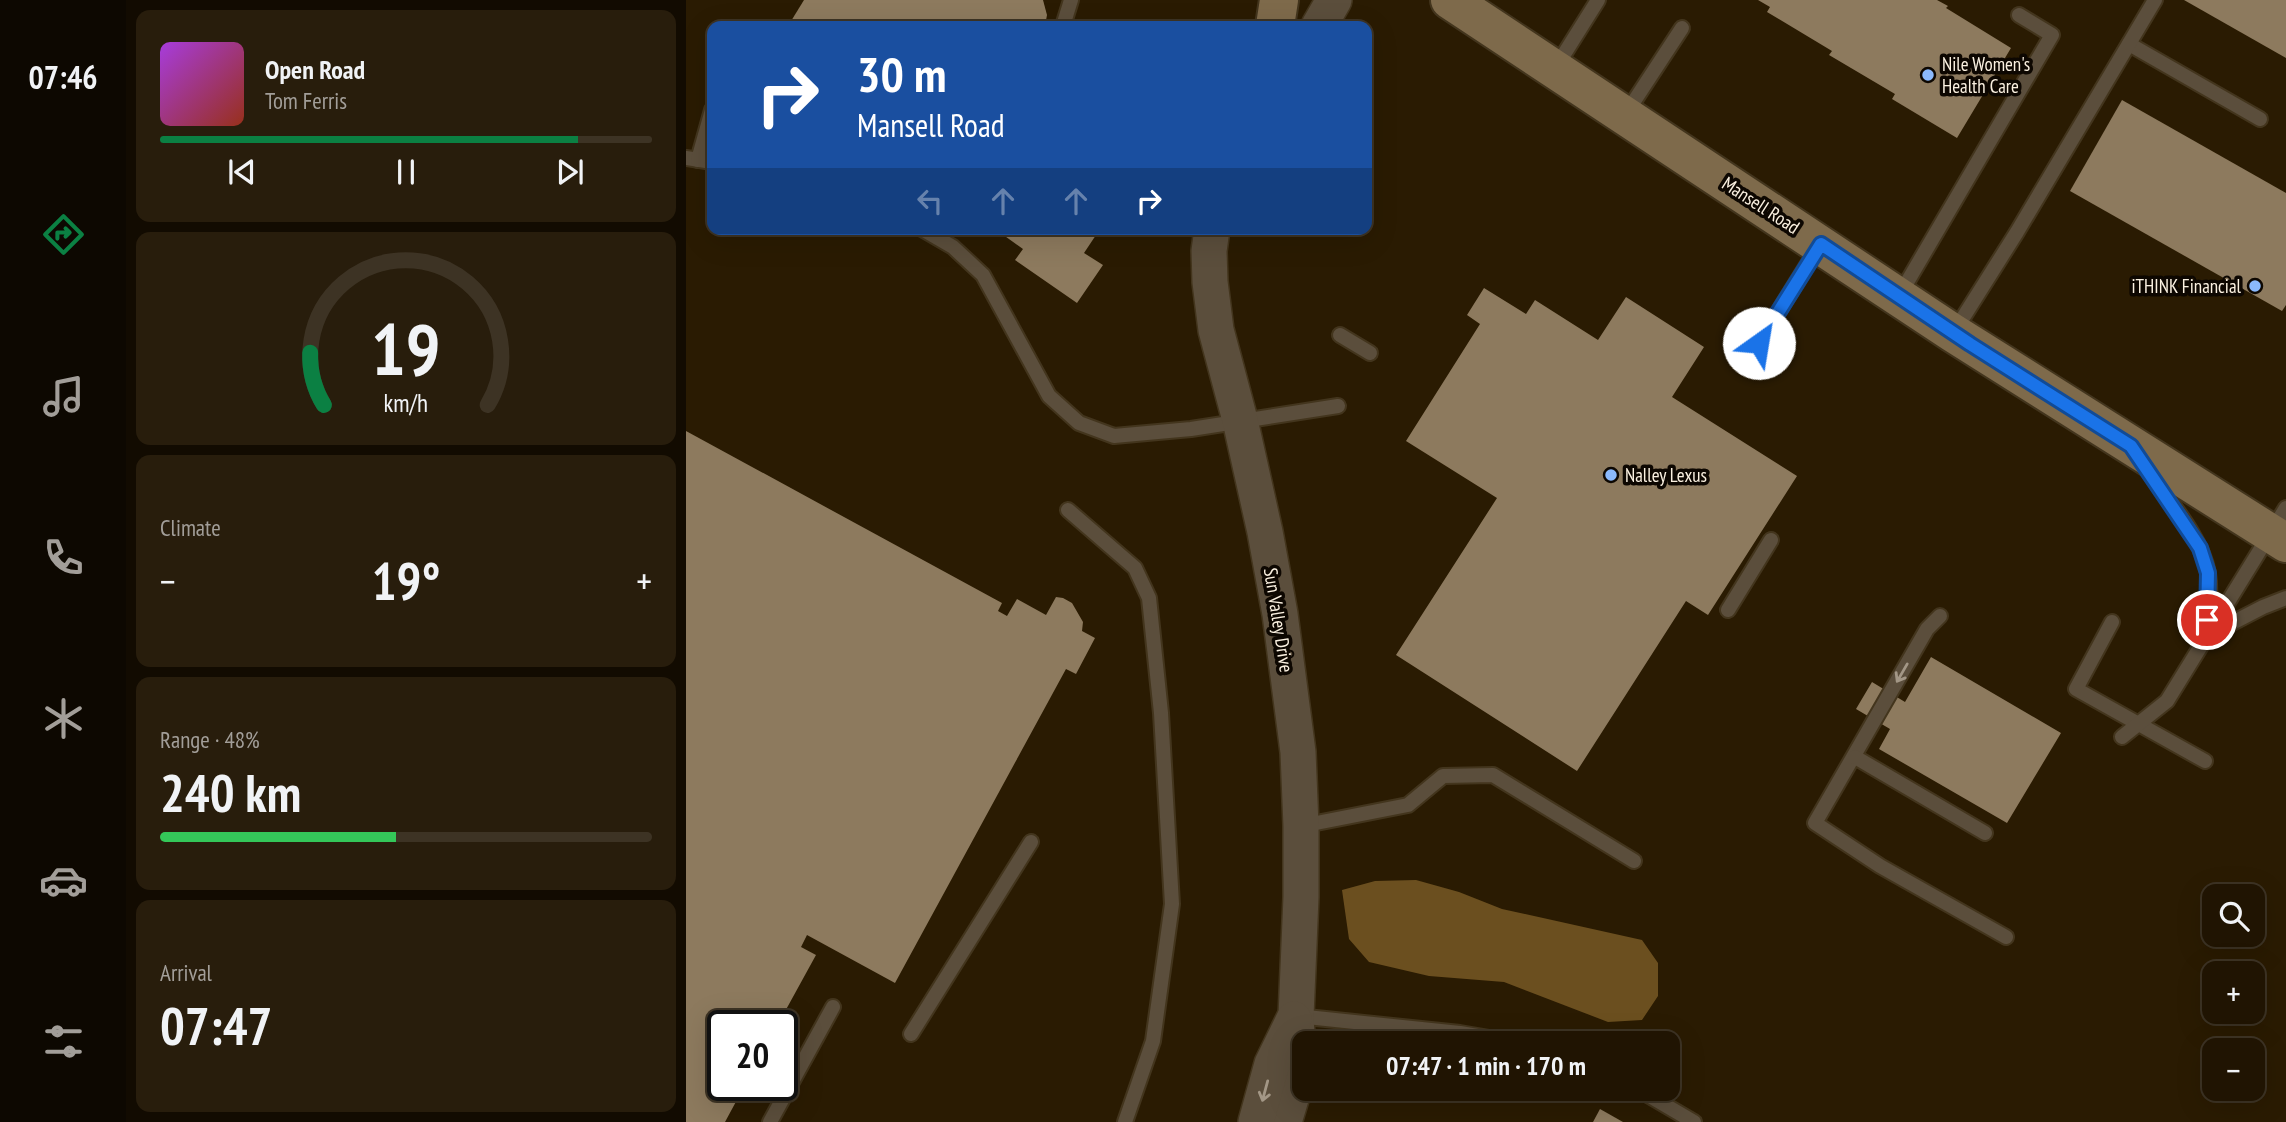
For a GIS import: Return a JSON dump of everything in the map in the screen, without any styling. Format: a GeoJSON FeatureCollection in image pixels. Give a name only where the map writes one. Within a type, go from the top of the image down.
{"type":"FeatureCollection","features":[{"type":"Feature","properties":{"kind":"main road"},"geometry":{"type":"LineString","coordinates":[[1277,21],[1279,0]]}},
{"type":"Feature","properties":{"kind":"main road","name":"Mansell Road"},"geometry":{"type":"LineString","coordinates":[[1450,0],[1954,333],[2131,446],[2280,528]]}},
{"type":"Feature","properties":{"kind":"street"},"geometry":{"type":"LineString","coordinates":[[1280,21],[1296,0]]}},
{"type":"Feature","properties":{"kind":"street"},"geometry":{"type":"LineString","coordinates":[[1322,21],[1334,0]]}},
{"type":"Feature","properties":{"kind":"street","name":"Sun Valley Drive"},"geometry":{"type":"LineString","coordinates":[[1211,235],[1210,282],[1216,330],[1240,420],[1265,532],[1280,614],[1298,752],[1301,826],[1296,1016],[1299,1072],[1284,1122]]}},
{"type":"Feature","properties":{"kind":"street","name":"Sun Valley Drive"},"geometry":{"type":"LineString","coordinates":[[1256,1122],[1272,1064],[1296,1016]]}},
{"type":"Feature","properties":{"kind":"lane"},"geometry":{"type":"LineString","coordinates":[[1064,21],[1070,0]]}},
{"type":"Feature","properties":{"kind":"lane"},"geometry":{"type":"LineString","coordinates":[[1555,69],[1598,0]]}},
{"type":"Feature","properties":{"kind":"lane"},"geometry":{"type":"LineString","coordinates":[[1954,333],[2155,0]]}},
{"type":"Feature","properties":{"kind":"lane"},"geometry":{"type":"LineString","coordinates":[[1898,296],[2052,35],[2019,15]]}},
{"type":"Feature","properties":{"kind":"lane"},"geometry":{"type":"LineString","coordinates":[[1624,115],[1682,28]]}},
{"type":"Feature","properties":{"kind":"lane"},"geometry":{"type":"LineString","coordinates":[[2129,44],[2260,119]]}},
{"type":"Feature","properties":{"kind":"lane"},"geometry":{"type":"LineString","coordinates":[[699,160],[707,129]]}},
{"type":"Feature","properties":{"kind":"lane"},"geometry":{"type":"LineString","coordinates":[[932,235],[953,247],[983,275],[1049,396],[1079,423],[1114,436],[1191,429],[1338,405]]}},
{"type":"Feature","properties":{"kind":"lane"},"geometry":{"type":"LineString","coordinates":[[1759,343],[1821,244]]}},
{"type":"Feature","properties":{"kind":"lane"},"geometry":{"type":"LineString","coordinates":[[1340,335],[1370,353]]}},
{"type":"Feature","properties":{"kind":"lane"},"geometry":{"type":"LineString","coordinates":[[2131,446],[2200,548],[2208,573],[2206,637]]}},
{"type":"Feature","properties":{"kind":"lane"},"geometry":{"type":"LineString","coordinates":[[1068,510],[1135,568],[1149,598],[1161,713],[1172,904],[1153,1041],[1125,1122]]}},
{"type":"Feature","properties":{"kind":"lane"},"geometry":{"type":"LineString","coordinates":[[2122,737],[2167,701],[2206,637],[2280,528]]}},
{"type":"Feature","properties":{"kind":"lane"},"geometry":{"type":"LineString","coordinates":[[1728,610],[1770,540]]}},
{"type":"Feature","properties":{"kind":"lane"},"geometry":{"type":"LineString","coordinates":[[2206,637],[2286,598]]}},
{"type":"Feature","properties":{"kind":"lane"},"geometry":{"type":"LineString","coordinates":[[1940,616],[1927,629],[1815,823],[1880,866],[2006,937]]}},
{"type":"Feature","properties":{"kind":"lane"},"geometry":{"type":"LineString","coordinates":[[2112,622],[2076,689],[2204,761]]}},
{"type":"Feature","properties":{"kind":"lane"},"geometry":{"type":"LineString","coordinates":[[1855,757],[1985,833]]}},
{"type":"Feature","properties":{"kind":"lane"},"geometry":{"type":"LineString","coordinates":[[1301,826],[1408,805],[1443,776],[1493,775],[1634,861]]}},
{"type":"Feature","properties":{"kind":"lane"},"geometry":{"type":"LineString","coordinates":[[911,1034],[1031,842]]}},
{"type":"Feature","properties":{"kind":"lane"},"geometry":{"type":"LineString","coordinates":[[769,1122],[833,1007]]}},
{"type":"Feature","properties":{"kind":"lane"},"geometry":{"type":"LineString","coordinates":[[1296,1016],[1450,1031]]}},
{"type":"Feature","properties":{"kind":"lane"},"geometry":{"type":"LineString","coordinates":[[1658,1101],[1694,1122]]}},
{"type":"Feature","properties":{"kind":"shaded area"},"geometry":{"type":"Polygon","coordinates":[[[1416,880],[1459,892],[1502,909],[1642,940],[1658,963],[1658,996],[1642,1020],[1608,1022],[1504,982],[1429,976],[1369,962],[1349,939],[1342,890],[1375,881],[1416,880]]]}},
{"type":"Feature","properties":{"kind":"building"},"geometry":{"type":"Polygon","coordinates":[[[804,0],[1043,0],[1047,15],[1046,21],[791,21],[804,0]]]}},
{"type":"Feature","properties":{"kind":"building","name":"Nile Women's Health Care"},"geometry":{"type":"Polygon","coordinates":[[[1758,0],[1937,0],[2011,48],[1957,138],[1892,99],[1895,94],[1829,55],[1832,51],[1767,12],[1770,7],[1758,0]]]}},
{"type":"Feature","properties":{"kind":"building"},"geometry":{"type":"Polygon","coordinates":[[[2184,0],[2286,0],[2286,58],[2184,0]]]}},
{"type":"Feature","properties":{"kind":"building"},"geometry":{"type":"Polygon","coordinates":[[[2122,100],[2286,193],[2286,305],[2282,311],[2070,191],[2122,100]]]}},
{"type":"Feature","properties":{"kind":"building"},"geometry":{"type":"Polygon","coordinates":[[[1003,235],[1096,235],[1084,253],[1103,265],[1077,303],[1015,260],[1023,249],[1003,235]]]}},
{"type":"Feature","properties":{"kind":"building"},"geometry":{"type":"Polygon","coordinates":[[[1484,288],[1526,314],[1535,300],[1598,340],[1626,297],[1704,347],[1672,397],[1797,476],[1708,615],[1686,601],[1577,771],[1396,655],[1497,498],[1406,441],[1480,324],[1467,315],[1484,288]]]}},
{"type":"Feature","properties":{"kind":"building"},"geometry":{"type":"Polygon","coordinates":[[[686,431],[1002,603],[998,611],[1007,616],[1017,599],[1046,615],[1056,597],[1063,598],[1072,603],[1083,622],[1082,631],[1095,638],[1076,674],[1066,669],[895,983],[807,935],[801,947],[816,955],[786,1010],[707,1010],[707,1101],[736,1101],[725,1122],[686,1122],[686,431]]]}},
{"type":"Feature","properties":{"kind":"building"},"geometry":{"type":"Polygon","coordinates":[[[1931,657],[2061,733],[2007,823],[1879,749],[1890,729],[1856,709],[1872,682],[1905,702],[1931,657]]]}},
{"type":"Feature","properties":{"kind":"building"},"geometry":{"type":"Polygon","coordinates":[[[1600,1109],[1623,1122],[1593,1122],[1600,1109]]]}},
{"type":"Feature","properties":{"kind":"place","name":"Nile Women's Health Care"},"geometry":{"type":"Point","coordinates":[1928,75]}},
{"type":"Feature","properties":{"kind":"place","name":"iTHINK Financial"},"geometry":{"type":"Point","coordinates":[2255,286]}},
{"type":"Feature","properties":{"kind":"place","name":"Nalley Lexus"},"geometry":{"type":"Point","coordinates":[1611,475]}},
{"type":"Feature","properties":{"kind":"route"},"geometry":{"type":"LineString","coordinates":[[1759,343],[1821,244],[1970,344],[2131,446],[2200,548],[2208,573],[2207,620]]}}]}
